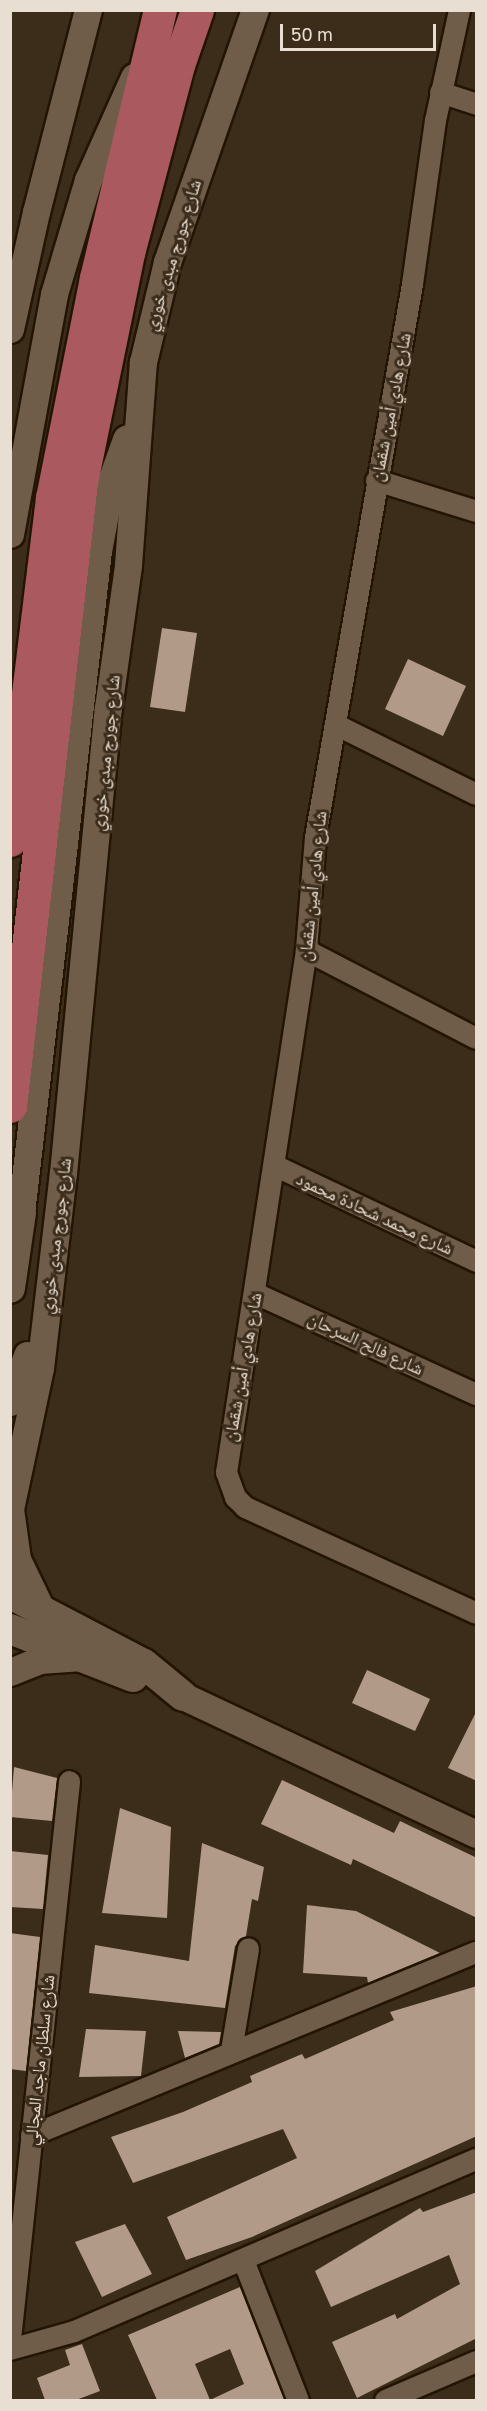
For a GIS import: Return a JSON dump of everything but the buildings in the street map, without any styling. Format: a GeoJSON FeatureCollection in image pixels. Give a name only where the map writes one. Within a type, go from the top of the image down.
{"type":"FeatureCollection","features":[{"type":"Feature","properties":{"kind":"main road"},"geometry":{"type":"LineString","coordinates":[[10,1106],[81,482],[136,222],[178,65],[197,10]]}},
{"type":"Feature","properties":{"kind":"main road"},"geometry":{"type":"LineString","coordinates":[[10,840],[58,464],[92,300],[158,19]]}},
{"type":"Feature","properties":{"kind":"main road"},"geometry":{"type":"LineString","coordinates":[[10,1288],[21,1213]]}},
{"type":"Feature","properties":{"kind":"main road"},"geometry":{"type":"LineString","coordinates":[[10,1594],[144,1664],[183,1696]]}},
{"type":"Feature","properties":{"kind":"main road"},"geometry":{"type":"LineString","coordinates":[[10,1629],[183,1696]]}},
{"type":"Feature","properties":{"kind":"street","name":"شارع جورج مبدى خوري"},"geometry":{"type":"LineString","coordinates":[[42,1611],[17,1559],[10,1509],[39,1368],[63,1173],[108,708],[128,565],[136,415],[157,293],[255,10]]}},
{"type":"Feature","properties":{"kind":"street","name":"شارع هادي أمين شقمان"},"geometry":{"type":"LineString","coordinates":[[459,10],[440,92],[412,284],[315,837],[306,950],[255,1293],[226,1459],[228,1485],[245,1507],[477,1613]]}},
{"type":"Feature","properties":{"kind":"street"},"geometry":{"type":"LineString","coordinates":[[10,329],[86,12]]}},
{"type":"Feature","properties":{"kind":"street"},"geometry":{"type":"LineString","coordinates":[[10,534],[54,294],[88,180],[158,19]]}},
{"type":"Feature","properties":{"kind":"street"},"geometry":{"type":"LineString","coordinates":[[440,92],[477,104]]}},
{"type":"Feature","properties":{"kind":"street"},"geometry":{"type":"LineString","coordinates":[[21,1213],[98,551],[111,481],[136,415]]}},
{"type":"Feature","properties":{"kind":"street"},"geometry":{"type":"LineString","coordinates":[[376,480],[477,511]]}},
{"type":"Feature","properties":{"kind":"street"},"geometry":{"type":"LineString","coordinates":[[335,724],[477,794]]}},
{"type":"Feature","properties":{"kind":"street"},"geometry":{"type":"LineString","coordinates":[[306,950],[477,1038]]}},
{"type":"Feature","properties":{"kind":"street","name":"شارع محمد شحادة محمود"},"geometry":{"type":"LineString","coordinates":[[274,1165],[477,1261]]}},
{"type":"Feature","properties":{"kind":"street"},"geometry":{"type":"LineString","coordinates":[[10,1402],[39,1303],[46,1249],[63,1173]]}},
{"type":"Feature","properties":{"kind":"street","name":"شارع فالح السرحان"},"geometry":{"type":"LineString","coordinates":[[255,1293],[477,1394]]}},
{"type":"Feature","properties":{"kind":"street"},"geometry":{"type":"LineString","coordinates":[[10,1672],[39,1660],[82,1657]]}},
{"type":"Feature","properties":{"kind":"street"},"geometry":{"type":"LineString","coordinates":[[183,1696],[477,1834]]}},
{"type":"Feature","properties":{"kind":"street","name":"شارع سلطان ماجد المجالي"},"geometry":{"type":"LineString","coordinates":[[10,2339],[69,1781]]}},
{"type":"Feature","properties":{"kind":"street"},"geometry":{"type":"LineString","coordinates":[[231,2050],[248,1948]]}},
{"type":"Feature","properties":{"kind":"street"},"geometry":{"type":"LineString","coordinates":[[31,2135],[231,2050],[477,1952]]}},
{"type":"Feature","properties":{"kind":"street"},"geometry":{"type":"LineString","coordinates":[[10,2349],[74,2331],[477,2159]]}},
{"type":"Feature","properties":{"kind":"street"},"geometry":{"type":"LineString","coordinates":[[243,2260],[298,2400]]}},
{"type":"Feature","properties":{"kind":"street"},"geometry":{"type":"LineString","coordinates":[[385,2400],[477,2361]]}}]}
